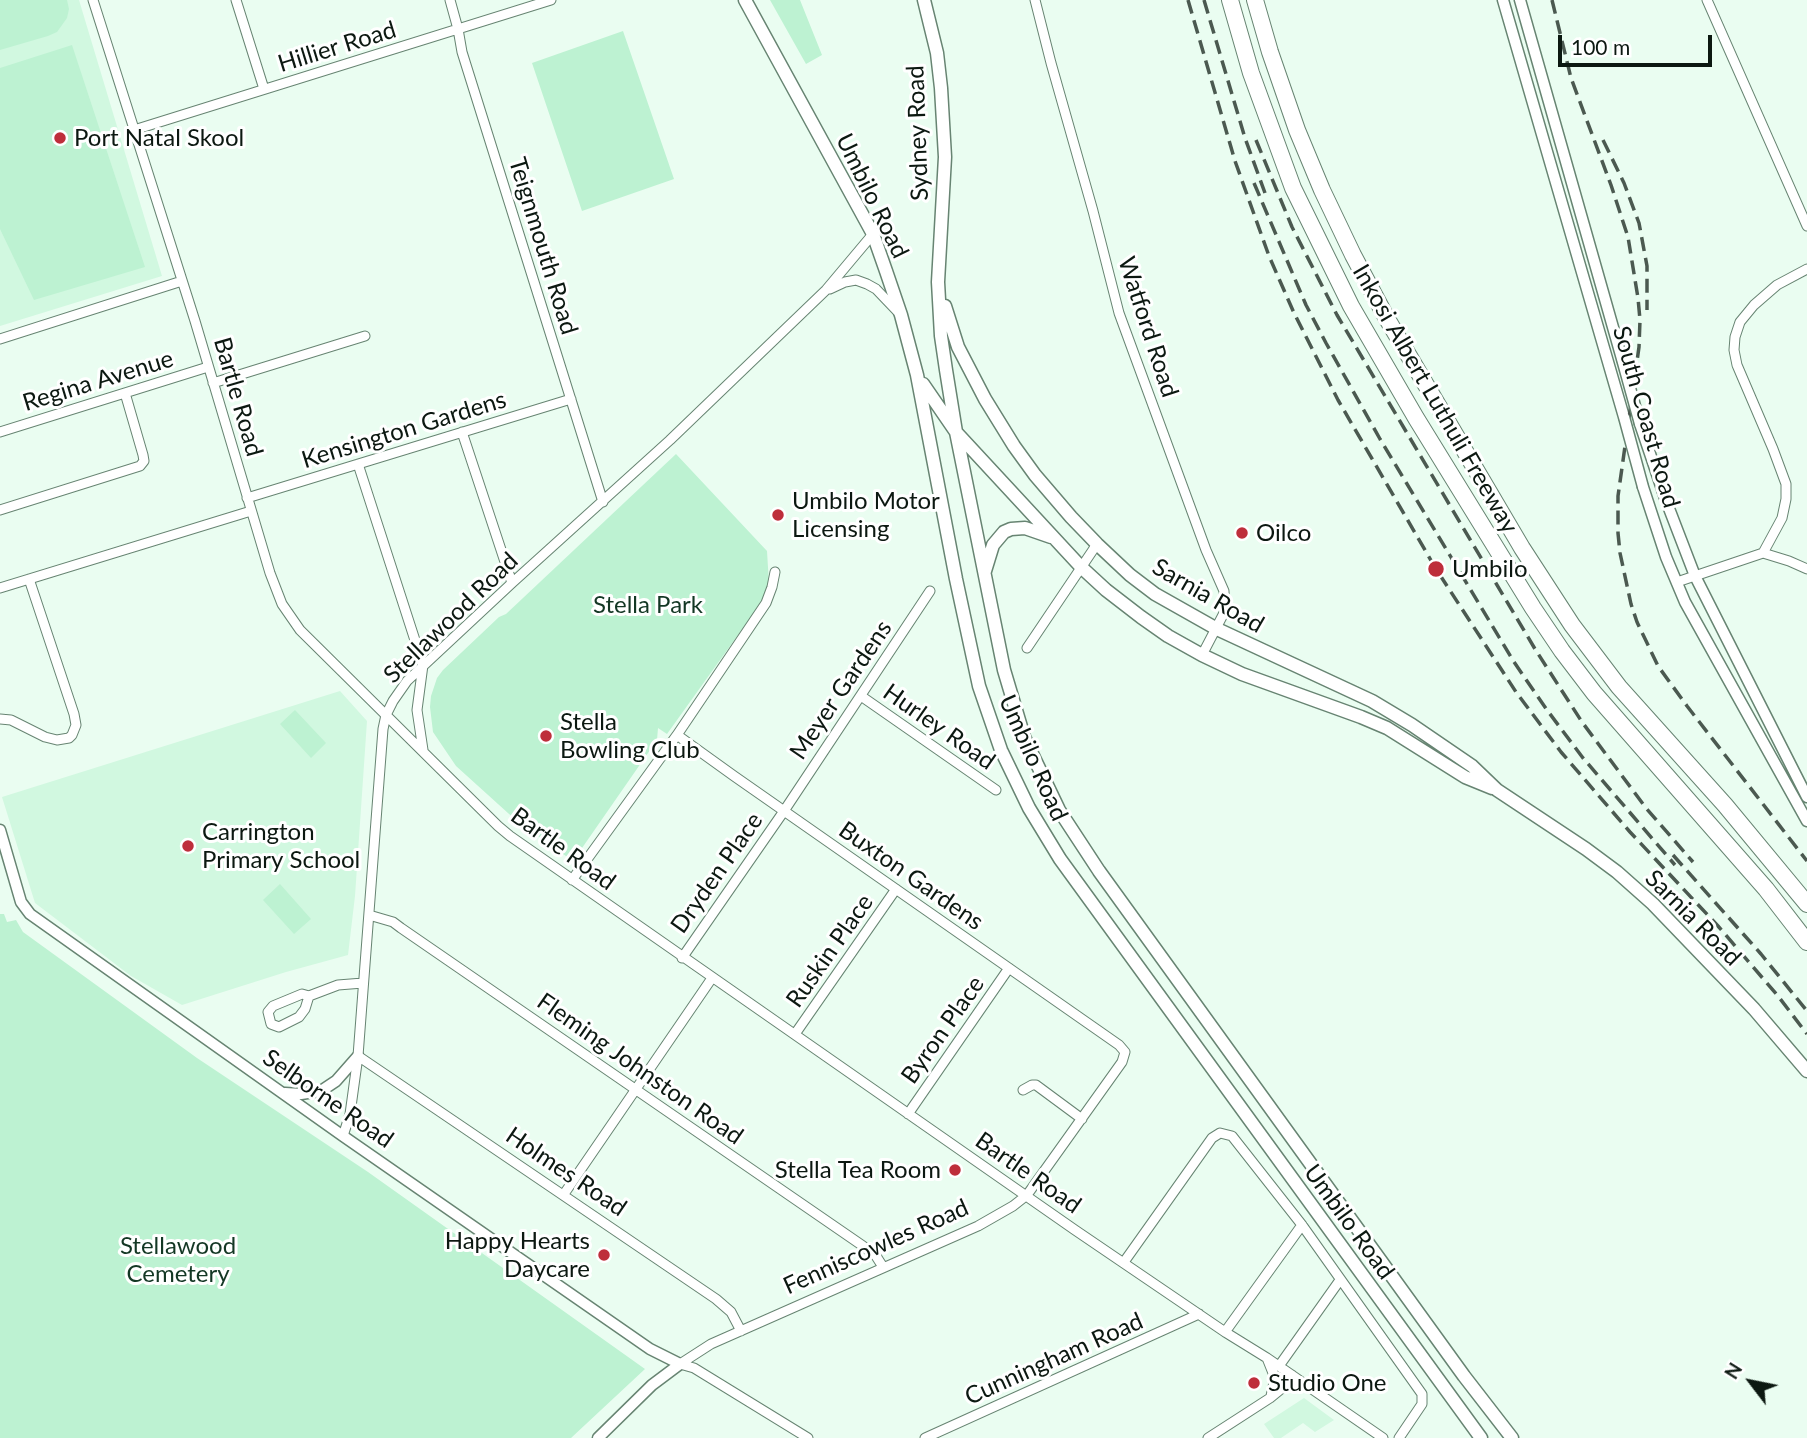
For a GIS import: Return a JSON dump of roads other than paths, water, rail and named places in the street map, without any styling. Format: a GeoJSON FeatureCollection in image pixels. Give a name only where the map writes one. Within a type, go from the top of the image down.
{"type":"FeatureCollection","features":[{"type":"Feature","properties":{"kind":"highway","name":"Inkosi Albert Luthuli Freeway"},"geometry":{"type":"LineString","coordinates":[[1230,0],[1251,73],[1293,188],[1351,306],[1416,418],[1562,651],[1594,693],[1766,889],[1807,942]]}},
{"type":"Feature","properties":{"kind":"highway","name":"Inkosi Albert Luthuli Freeway"},"geometry":{"type":"LineString","coordinates":[[1255,0],[1297,130],[1353,255],[1386,317],[1522,548],[1572,625],[1619,687],[1725,805],[1807,904]]}},
{"type":"Feature","properties":{"kind":"main road","name":"Umbilo Road"},"geometry":{"type":"LineString","coordinates":[[745,0],[873,234],[901,315],[917,375],[979,686],[1001,750],[1029,808],[1060,859],[1481,1438]]}},
{"type":"Feature","properties":{"kind":"main road","name":"Sydney Road"},"geometry":{"type":"LineString","coordinates":[[924,0],[932,28],[941,88],[945,157],[938,282],[942,335],[956,432]]}},
{"type":"Feature","properties":{"kind":"main road","name":"Sarnia Road"},"geometry":{"type":"LineString","coordinates":[[938,282],[958,347],[997,419],[1030,468],[1071,517],[1130,575],[1155,594],[1217,629],[1372,701],[1412,725],[1472,766],[1497,789],[1586,849],[1653,904],[1754,1009],[1807,1072]]}},
{"type":"Feature","properties":{"kind":"main road","name":"Sarnia Road"},"geometry":{"type":"LineString","coordinates":[[917,375],[956,432],[1081,567],[1106,590],[1168,636],[1257,680],[1379,724],[1465,777],[1497,789]]}},
{"type":"Feature","properties":{"kind":"main road","name":"Umbilo Road"},"geometry":{"type":"LineString","coordinates":[[956,432],[1003,670],[1024,737],[1050,795],[1073,833],[1171,972],[1439,1342],[1512,1438]]}},
{"type":"Feature","properties":{"kind":"main road"},"geometry":{"type":"LineString","coordinates":[[984,574],[993,545],[1004,532],[1025,528],[1055,539]]}},
{"type":"Feature","properties":{"kind":"street","name":"Bartle Road"},"geometry":{"type":"LineString","coordinates":[[93,0],[182,281],[270,573],[290,617],[318,649],[498,826],[682,958],[1383,1438]]}},
{"type":"Feature","properties":{"kind":"street"},"geometry":{"type":"LineString","coordinates":[[236,0],[264,89]]}},
{"type":"Feature","properties":{"kind":"street","name":"Teignmouth Road"},"geometry":{"type":"LineString","coordinates":[[450,0],[462,52],[603,502]]}},
{"type":"Feature","properties":{"kind":"street","name":"Hillier Road"},"geometry":{"type":"LineString","coordinates":[[134,130],[551,0]]}},
{"type":"Feature","properties":{"kind":"street","name":"Watford Road"},"geometry":{"type":"LineString","coordinates":[[1035,0],[1119,313],[1206,551],[1224,591],[1225,611],[1202,655]]}},
{"type":"Feature","properties":{"kind":"street","name":"South Coast Road"},"geometry":{"type":"LineString","coordinates":[[1503,0],[1643,487],[1666,558],[1700,631],[1807,821]]}},
{"type":"Feature","properties":{"kind":"street","name":"South Coast Road"},"geometry":{"type":"LineString","coordinates":[[1520,0],[1640,424],[1665,498],[1695,576],[1807,797]]}},
{"type":"Feature","properties":{"kind":"street"},"geometry":{"type":"LineString","coordinates":[[1707,0],[1807,226]]}},
{"type":"Feature","properties":{"kind":"street","name":"Stellawood Road"},"geometry":{"type":"LineString","coordinates":[[343,1136],[350,1114],[358,1056],[383,729],[386,715],[400,689],[680,431],[826,290],[873,234]]}},
{"type":"Feature","properties":{"kind":"street"},"geometry":{"type":"LineString","coordinates":[[1763,553],[1782,518],[1786,484],[1738,365],[1734,350],[1735,337],[1746,313],[1777,285],[1807,269]]}},
{"type":"Feature","properties":{"kind":"street","name":"Stellawood Road"},"geometry":{"type":"LineString","coordinates":[[826,290],[856,280],[876,289],[901,315]]}},
{"type":"Feature","properties":{"kind":"street"},"geometry":{"type":"LineString","coordinates":[[0,339],[182,281]]}},
{"type":"Feature","properties":{"kind":"street"},"geometry":{"type":"LineString","coordinates":[[213,383],[365,336]]}},
{"type":"Feature","properties":{"kind":"street","name":"Regina Avenue"},"geometry":{"type":"LineString","coordinates":[[0,432],[208,367]]}},
{"type":"Feature","properties":{"kind":"street"},"geometry":{"type":"LineString","coordinates":[[0,510],[140,466],[144,461],[143,455],[125,393]]}},
{"type":"Feature","properties":{"kind":"street","name":"Kensington Gardens"},"geometry":{"type":"LineString","coordinates":[[247,498],[571,399]]}},
{"type":"Feature","properties":{"kind":"street"},"geometry":{"type":"LineString","coordinates":[[462,432],[512,583]]}},
{"type":"Feature","properties":{"kind":"street"},"geometry":{"type":"LineString","coordinates":[[358,464],[423,666],[417,710],[423,752]]}},
{"type":"Feature","properties":{"kind":"street"},"geometry":{"type":"LineString","coordinates":[[0,589],[251,511]]}},
{"type":"Feature","properties":{"kind":"street"},"geometry":{"type":"LineString","coordinates":[[1027,648],[1097,544]]}},
{"type":"Feature","properties":{"kind":"street"},"geometry":{"type":"LineString","coordinates":[[1677,583],[1763,553],[1806,569]]}},
{"type":"Feature","properties":{"kind":"street"},"geometry":{"type":"LineString","coordinates":[[572,880],[677,734],[766,603],[775,572]]}},
{"type":"Feature","properties":{"kind":"street"},"geometry":{"type":"LineString","coordinates":[[0,719],[11,720],[57,740],[69,738],[76,725],[29,579]]}},
{"type":"Feature","properties":{"kind":"street","name":"Meyer Gardens"},"geometry":{"type":"LineString","coordinates":[[784,811],[930,591]]}},
{"type":"Feature","properties":{"kind":"street","name":"Hurley Road"},"geometry":{"type":"LineString","coordinates":[[861,696],[996,790]]}},
{"type":"Feature","properties":{"kind":"street","name":"Buxton Gardens"},"geometry":{"type":"LineString","coordinates":[[677,734],[1124,1049]]}},
{"type":"Feature","properties":{"kind":"street","name":"Dryden Place"},"geometry":{"type":"LineString","coordinates":[[682,958],[784,811]]}},
{"type":"Feature","properties":{"kind":"street","name":"Selborne Road"},"geometry":{"type":"LineString","coordinates":[[0,830],[26,911],[650,1349],[680,1364]]}},
{"type":"Feature","properties":{"kind":"street","name":"Ruskin Place"},"geometry":{"type":"LineString","coordinates":[[794,1034],[896,889]]}},
{"type":"Feature","properties":{"kind":"street","name":"Fleming Johnston Road"},"geometry":{"type":"LineString","coordinates":[[369,915],[393,922],[863,1246],[876,1256],[883,1267]]}},
{"type":"Feature","properties":{"kind":"street","name":"Byron Place"},"geometry":{"type":"LineString","coordinates":[[908,1114],[1009,968]]}},
{"type":"Feature","properties":{"kind":"street"},"geometry":{"type":"LineString","coordinates":[[564,1194],[712,978]]}},
{"type":"Feature","properties":{"kind":"street"},"geometry":{"type":"LineString","coordinates":[[309,996],[299,1017],[279,1027],[271,1024],[267,1015],[271,1007],[302,994],[309,996],[338,985],[363,983]]}},
{"type":"Feature","properties":{"kind":"street","name":"Fenniscowles Road"},"geometry":{"type":"LineString","coordinates":[[598,1438],[652,1385],[711,1344],[978,1226],[1027,1195],[1122,1062],[1124,1049]]}},
{"type":"Feature","properties":{"kind":"street"},"geometry":{"type":"LineString","coordinates":[[282,1093],[321,1091],[336,1081],[358,1056]]}},
{"type":"Feature","properties":{"kind":"street","name":"Holmes Road"},"geometry":{"type":"LineString","coordinates":[[358,1056],[716,1299],[732,1312],[741,1331]]}},
{"type":"Feature","properties":{"kind":"street"},"geometry":{"type":"LineString","coordinates":[[1023,1090],[1036,1085],[1082,1119]]}},
{"type":"Feature","properties":{"kind":"street"},"geometry":{"type":"LineString","coordinates":[[1124,1262],[1209,1142],[1220,1133],[1233,1136],[1302,1225],[1422,1396],[1419,1409],[1399,1438]]}},
{"type":"Feature","properties":{"kind":"street"},"geometry":{"type":"LineString","coordinates":[[1225,1332],[1302,1225]]}},
{"type":"Feature","properties":{"kind":"street"},"geometry":{"type":"LineString","coordinates":[[1279,1366],[1340,1280]]}},
{"type":"Feature","properties":{"kind":"street","name":"Cunningham Road"},"geometry":{"type":"LineString","coordinates":[[925,1438],[1199,1314]]}},
{"type":"Feature","properties":{"kind":"street"},"geometry":{"type":"LineString","coordinates":[[1267,1357],[1275,1378],[1270,1398]]}},
{"type":"Feature","properties":{"kind":"street"},"geometry":{"type":"LineString","coordinates":[[680,1364],[694,1368],[808,1438]]}},
{"type":"Feature","properties":{"kind":"street"},"geometry":{"type":"LineString","coordinates":[[1208,1438],[1270,1398],[1292,1375]]}},
{"type":"Feature","properties":{"kind":"railway"},"geometry":{"type":"LineString","coordinates":[[1188,0],[1235,161],[1269,256],[1338,400],[1436,569],[1516,692],[1561,752],[1630,832],[1718,926],[1807,1034]]}},
{"type":"Feature","properties":{"kind":"railway"},"geometry":{"type":"LineString","coordinates":[[1204,0],[1245,138],[1265,193]]}},
{"type":"Feature","properties":{"kind":"railway"},"geometry":{"type":"LineString","coordinates":[[1552,0],[1571,78],[1628,237],[1638,298],[1639,347],[1618,496],[1620,553],[1631,604],[1658,666],[1807,861]]}},
{"type":"Feature","properties":{"kind":"railway"},"geometry":{"type":"LineString","coordinates":[[1256,140],[1292,227],[1337,315],[1535,649],[1582,722],[1646,808],[1693,862]]}},
{"type":"Feature","properties":{"kind":"railway"},"geometry":{"type":"LineString","coordinates":[[1603,140],[1624,183],[1639,223],[1647,266],[1647,310]]}},
{"type":"Feature","properties":{"kind":"railway"},"geometry":{"type":"LineString","coordinates":[[1254,183],[1306,305],[1326,343],[1380,439],[1514,662],[1583,758],[1675,865]]}},
{"type":"Feature","properties":{"kind":"railway"},"geometry":{"type":"LineString","coordinates":[[1673,855],[1761,954],[1807,1011]]}},
{"type":"Feature","properties":{"kind":"place","name":"Port Natal Skool"},"geometry":{"type":"Point","coordinates":[60,138]}},
{"type":"Feature","properties":{"kind":"place","name":"Umbilo Motor Licensing"},"geometry":{"type":"Point","coordinates":[778,515]}},
{"type":"Feature","properties":{"kind":"place","name":"Oilco"},"geometry":{"type":"Point","coordinates":[1242,533]}},
{"type":"Feature","properties":{"kind":"place","name":"Umbilo"},"geometry":{"type":"Point","coordinates":[1436,569]}},
{"type":"Feature","properties":{"kind":"place","name":"Stella Bowling Club"},"geometry":{"type":"Point","coordinates":[546,736]}},
{"type":"Feature","properties":{"kind":"place","name":"Carrington Primary School"},"geometry":{"type":"Point","coordinates":[188,846]}},
{"type":"Feature","properties":{"kind":"place","name":"Stella Tea Room"},"geometry":{"type":"Point","coordinates":[955,1170]}},
{"type":"Feature","properties":{"kind":"place","name":"Happy Hearts Daycare"},"geometry":{"type":"Point","coordinates":[604,1255]}},
{"type":"Feature","properties":{"kind":"place","name":"Studio One"},"geometry":{"type":"Point","coordinates":[1254,1383]}},
{"type":"Feature","properties":{"kind":"park label","name":"Stella Park"},"geometry":{"type":"Point","coordinates":[648,605]}},
{"type":"Feature","properties":{"kind":"park label","name":"Stellawood Cemetery"},"geometry":{"type":"Point","coordinates":[178,1260]}}]}
